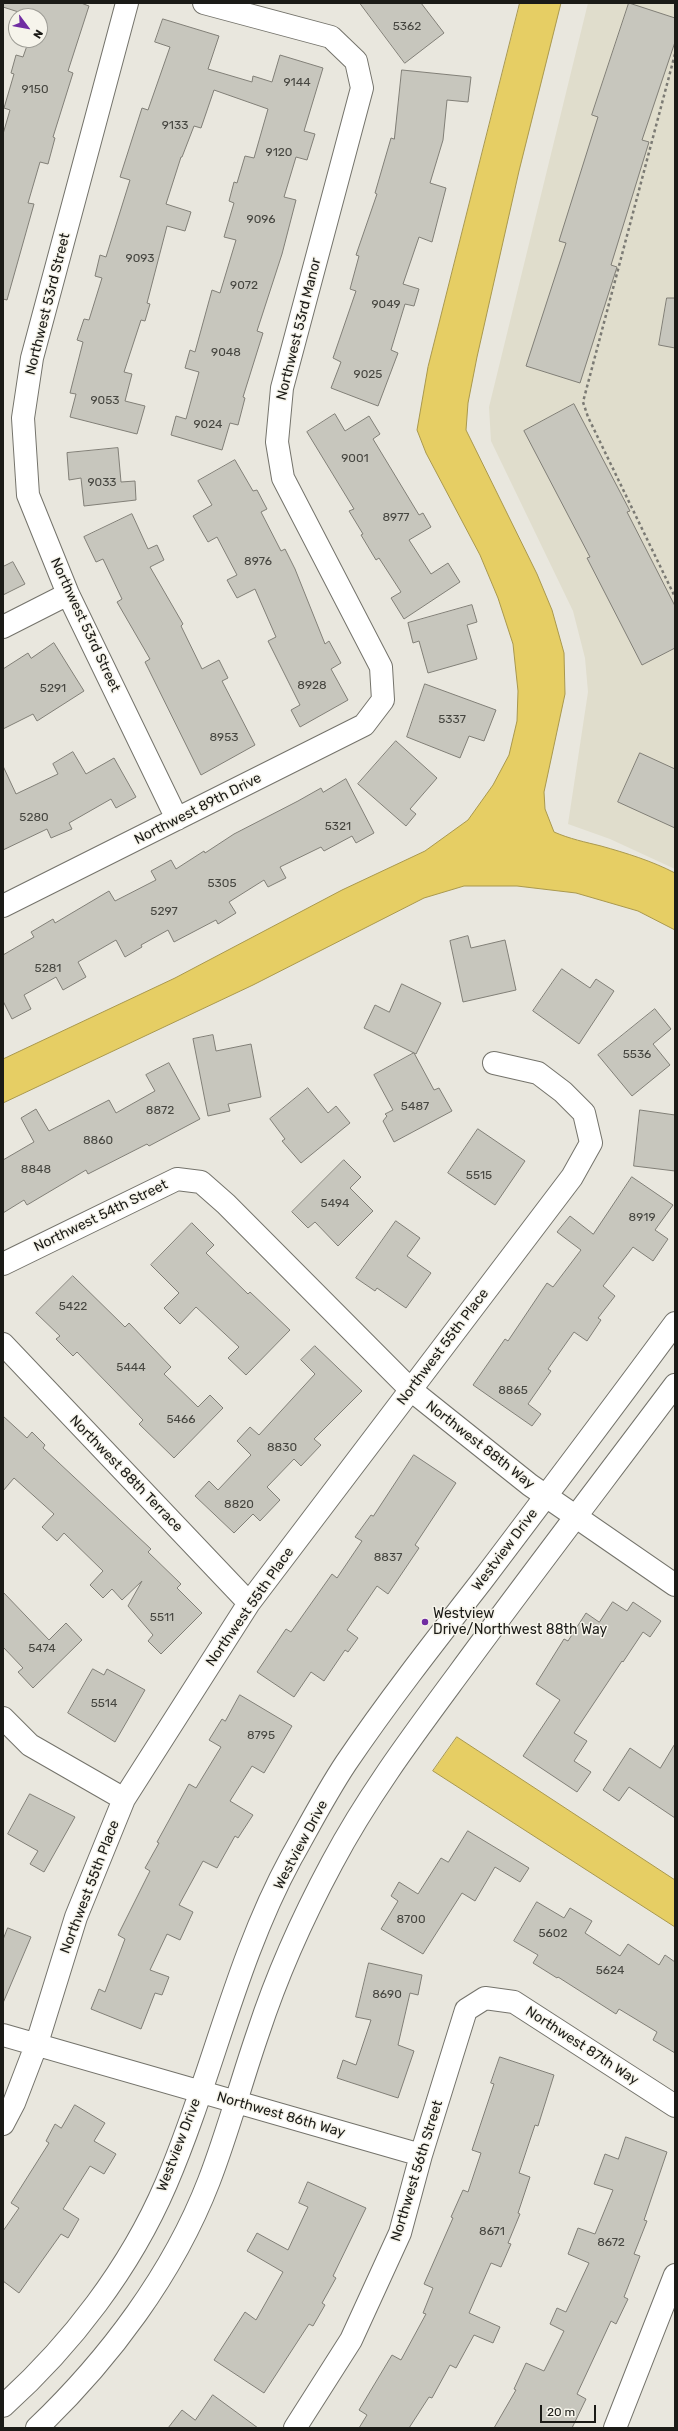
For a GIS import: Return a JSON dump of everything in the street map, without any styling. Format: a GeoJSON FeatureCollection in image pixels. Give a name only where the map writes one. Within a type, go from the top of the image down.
{"type":"FeatureCollection","features":[{"type":"Feature","properties":{"kind":"street","name":"Northwest 53rd Street"},"geometry":{"type":"LineString","coordinates":[[127,3],[32,358],[23,418],[28,495],[68,594],[177,819]]}},
{"type":"Feature","properties":{"kind":"street","name":"Northwest 53rd Manor"},"geometry":{"type":"LineString","coordinates":[[204,3],[331,37],[356,61],[362,88],[282,388],[277,442],[283,478],[381,667],[383,700]]}},
{"type":"Feature","properties":{"kind":"street"},"geometry":{"type":"LineString","coordinates":[[3,627],[68,594]]}},
{"type":"Feature","properties":{"kind":"street","name":"Northwest 89th Drive"},"geometry":{"type":"LineString","coordinates":[[3,906],[364,725],[383,700]]}},
{"type":"Feature","properties":{"kind":"street","name":"Northwest 55th Place"},"geometry":{"type":"LineString","coordinates":[[3,2124],[14,2103],[36,2044],[76,1917],[124,1799],[250,1603],[572,1177],[591,1143],[584,1113],[563,1092],[538,1073],[494,1063]]}},
{"type":"Feature","properties":{"kind":"street","name":"Northwest 54th Street"},"geometry":{"type":"LineString","coordinates":[[3,1264],[177,1178],[200,1182]]}},
{"type":"Feature","properties":{"kind":"street","name":"Northwest 88th Way"},"geometry":{"type":"LineString","coordinates":[[200,1182],[226,1204],[411,1390],[546,1496],[675,1585]]}},
{"type":"Feature","properties":{"kind":"street","name":"Westview Drive"},"geometry":{"type":"LineString","coordinates":[[3,2406],[58,2351],[114,2278],[138,2240],[166,2184],[200,2091],[238,1978],[257,1934],[289,1862],[345,1765],[406,1681],[675,1323]]}},
{"type":"Feature","properties":{"kind":"street","name":"Northwest 88th Terrace"},"geometry":{"type":"LineString","coordinates":[[3,1344],[250,1603]]}},
{"type":"Feature","properties":{"kind":"street"},"geometry":{"type":"LineString","coordinates":[[37,2428],[99,2362],[146,2299],[170,2260],[208,2182],[258,2031],[307,1913],[340,1849],[372,1795],[407,1744],[675,1385]]}},
{"type":"Feature","properties":{"kind":"street"},"geometry":{"type":"LineString","coordinates":[[3,1718],[30,1745],[124,1799]]}},
{"type":"Feature","properties":{"kind":"street","name":"Northwest 87th Way"},"geometry":{"type":"LineString","coordinates":[[485,1998],[514,2002],[675,2106]]}},
{"type":"Feature","properties":{"kind":"street","name":"Northwest 56th Street"},"geometry":{"type":"LineString","coordinates":[[296,2428],[351,2340],[400,2233],[421,2155],[466,2010],[485,1998]]}},
{"type":"Feature","properties":{"kind":"street","name":"Northwest 86th Way"},"geometry":{"type":"LineString","coordinates":[[3,2035],[421,2155]]}},
{"type":"Feature","properties":{"kind":"street"},"geometry":{"type":"LineString","coordinates":[[615,2428],[675,2275]]}},
{"type":"Feature","properties":{"kind":"path"},"geometry":{"type":"LineString","coordinates":[[675,54],[583,402],[588,417],[675,597]]}},
{"type":"Feature","properties":{"kind":"shaded area"},"geometry":{"type":"Polygon","coordinates":[[[520,3],[561,3],[519,171],[477,357],[468,403],[466,430],[537,574],[552,610],[564,653],[565,694],[544,792],[545,809],[554,832],[639,858],[675,873],[675,930],[638,911],[576,893],[517,886],[464,886],[424,898],[253,985],[3,1103],[3,1059],[175,978],[342,890],[425,851],[468,820],[493,785],[509,755],[517,721],[518,691],[513,644],[498,598],[480,555],[426,453],[417,430],[428,367],[520,3]]]}},
{"type":"Feature","properties":{"kind":"shaded area"},"geometry":{"type":"Polygon","coordinates":[[[588,3],[675,3],[675,869],[610,839],[568,824],[588,692],[585,658],[573,611],[491,441],[489,407],[588,3]]]}},
{"type":"Feature","properties":{"kind":"shaded area"},"geometry":{"type":"Polygon","coordinates":[[[457,1737],[675,1880],[675,1927],[433,1771],[457,1737]]]}},
{"type":"Feature","properties":{"kind":"building"},"geometry":{"type":"Polygon","coordinates":[[[3,3],[81,3],[89,6],[68,71],[73,73],[53,137],[55,138],[48,164],[40,162],[28,203],[34,204],[7,300],[3,299],[3,134],[10,110],[4,108],[14,74],[11,73],[16,55],[23,57],[26,48],[48,48],[48,8],[8,9],[3,7],[3,3]]]}},
{"type":"Feature","properties":{"kind":"building"},"geometry":{"type":"Polygon","coordinates":[[[360,3],[421,3],[444,33],[405,63],[360,3]]]}},
{"type":"Feature","properties":{"kind":"building"},"geometry":{"type":"Polygon","coordinates":[[[629,3],[675,18],[675,42],[642,140],[649,142],[611,265],[617,267],[580,383],[526,366],[566,243],[559,241],[598,117],[592,115],[629,3]]]}},
{"type":"Feature","properties":{"kind":"building"},"geometry":{"type":"Polygon","coordinates":[[[163,19],[219,36],[208,69],[252,82],[253,76],[272,82],[280,55],[323,68],[304,131],[315,134],[307,160],[296,157],[284,197],[296,200],[282,254],[257,331],[263,333],[243,397],[245,398],[238,425],[230,423],[222,450],[171,435],[176,416],[186,419],[199,372],[185,368],[190,350],[195,352],[212,290],[220,293],[236,240],[224,237],[234,203],[229,201],[234,182],[237,183],[245,156],[254,158],[268,109],[214,90],[201,128],[194,126],[181,157],[166,204],[191,212],[185,231],[167,226],[147,303],[150,304],[145,321],[141,320],[124,372],[132,374],[125,401],[145,406],[137,434],[70,417],[76,394],[70,393],[83,342],[77,340],[84,319],[89,320],[102,278],[95,276],[100,255],[106,257],[130,180],[120,177],[142,108],[148,110],[170,47],[155,42],[163,19]]]}},
{"type":"Feature","properties":{"kind":"building"},"geometry":{"type":"Polygon","coordinates":[[[402,70],[471,77],[468,102],[447,100],[443,140],[430,183],[446,188],[432,242],[419,237],[403,284],[419,289],[414,306],[405,304],[391,350],[398,353],[378,406],[331,388],[341,362],[333,358],[356,291],[350,289],[359,256],[356,255],[377,194],[375,193],[391,138],[394,139],[402,70]]]}},
{"type":"Feature","properties":{"kind":"building"},"geometry":{"type":"Polygon","coordinates":[[[667,298],[675,298],[675,348],[659,345],[667,298]]]}},
{"type":"Feature","properties":{"kind":"building"},"geometry":{"type":"Polygon","coordinates":[[[574,404],[630,511],[627,512],[675,606],[675,648],[642,665],[587,558],[590,557],[524,431],[574,404]]]}},
{"type":"Feature","properties":{"kind":"building"},"geometry":{"type":"Polygon","coordinates":[[[335,414],[345,431],[369,416],[380,434],[373,439],[419,515],[423,513],[431,527],[409,540],[431,574],[448,563],[460,582],[404,619],[391,598],[401,592],[379,558],[376,560],[361,535],[363,534],[349,511],[354,509],[307,432],[335,414]]]}},
{"type":"Feature","properties":{"kind":"building"},"geometry":{"type":"Polygon","coordinates":[[[118,448],[121,482],[135,481],[136,500],[84,506],[81,478],[69,480],[67,453],[118,448]]]}},
{"type":"Feature","properties":{"kind":"building"},"geometry":{"type":"Polygon","coordinates":[[[235,460],[253,491],[257,490],[267,509],[261,512],[281,551],[285,549],[295,569],[325,644],[329,641],[341,663],[331,669],[348,700],[300,727],[291,710],[300,705],[268,641],[276,637],[255,589],[237,598],[227,580],[237,575],[217,537],[208,542],[193,516],[212,505],[198,481],[235,460]]]}},
{"type":"Feature","properties":{"kind":"building"},"geometry":{"type":"Polygon","coordinates":[[[132,514],[148,549],[157,545],[164,560],[150,567],[183,624],[181,626],[202,669],[219,660],[228,678],[222,681],[255,745],[201,775],[145,662],[150,659],[117,602],[122,599],[103,559],[96,562],[84,537],[132,514]]]}},
{"type":"Feature","properties":{"kind":"building"},"geometry":{"type":"Polygon","coordinates":[[[13,562],[25,584],[3,595],[3,567],[13,562]]]}},
{"type":"Feature","properties":{"kind":"building"},"geometry":{"type":"Polygon","coordinates":[[[472,605],[477,622],[467,625],[477,659],[428,673],[419,641],[413,643],[408,623],[472,605]]]}},
{"type":"Feature","properties":{"kind":"building"},"geometry":{"type":"Polygon","coordinates":[[[54,643],[84,691],[37,721],[33,714],[3,729],[3,669],[28,653],[31,658],[54,643]]]}},
{"type":"Feature","properties":{"kind":"building"},"geometry":{"type":"Polygon","coordinates":[[[425,684],[496,710],[484,741],[469,736],[460,758],[407,737],[425,684]]]}},
{"type":"Feature","properties":{"kind":"building"},"geometry":{"type":"Polygon","coordinates":[[[396,741],[437,778],[410,809],[416,814],[406,826],[358,784],[396,741]]]}},
{"type":"Feature","properties":{"kind":"building"},"geometry":{"type":"Polygon","coordinates":[[[73,752],[86,774],[114,758],[136,797],[116,808],[111,799],[69,823],[72,829],[51,838],[47,829],[3,850],[3,766],[16,794],[58,774],[53,764],[73,752]]]}},
{"type":"Feature","properties":{"kind":"building"},"geometry":{"type":"Polygon","coordinates":[[[640,753],[675,769],[675,828],[618,802],[640,753]]]}},
{"type":"Feature","properties":{"kind":"building"},"geometry":{"type":"Polygon","coordinates":[[[346,779],[374,833],[356,843],[352,836],[324,851],[321,847],[280,867],[286,878],[268,887],[264,880],[229,902],[236,913],[218,924],[216,920],[174,942],[168,930],[141,945],[142,947],[125,957],[116,940],[78,962],[86,977],[63,990],[56,977],[24,995],[31,1009],[12,1019],[3,1001],[3,955],[34,937],[31,932],[53,919],[55,923],[109,891],[115,901],[156,880],[151,871],[171,860],[176,869],[204,851],[205,853],[234,834],[321,788],[323,792],[346,779]]]}},
{"type":"Feature","properties":{"kind":"building"},"geometry":{"type":"Polygon","coordinates":[[[468,936],[471,948],[505,940],[516,990],[463,1002],[450,941],[468,936]]]}},
{"type":"Feature","properties":{"kind":"building"},"geometry":{"type":"Polygon","coordinates":[[[562,969],[590,988],[596,979],[614,991],[579,1044],[533,1011],[562,969]]]}},
{"type":"Feature","properties":{"kind":"building"},"geometry":{"type":"Polygon","coordinates":[[[402,984],[441,1003],[416,1054],[364,1028],[375,1005],[389,1012],[402,984]]]}},
{"type":"Feature","properties":{"kind":"building"},"geometry":{"type":"Polygon","coordinates":[[[655,1009],[671,1029],[653,1044],[670,1065],[632,1096],[598,1055],[655,1009]]]}},
{"type":"Feature","properties":{"kind":"building"},"geometry":{"type":"Polygon","coordinates":[[[213,1035],[216,1051],[251,1044],[261,1097],[228,1104],[230,1111],[208,1116],[193,1039],[213,1035]]]}},
{"type":"Feature","properties":{"kind":"building"},"geometry":{"type":"Polygon","coordinates":[[[414,1053],[434,1090],[439,1088],[452,1111],[394,1142],[383,1121],[387,1116],[385,1114],[393,1110],[374,1075],[414,1053]]]}},
{"type":"Feature","properties":{"kind":"building"},"geometry":{"type":"Polygon","coordinates":[[[169,1063],[200,1119],[149,1146],[147,1144],[88,1174],[86,1170],[27,1205],[24,1200],[3,1213],[3,1160],[34,1142],[21,1118],[36,1109],[49,1131],[109,1100],[116,1113],[155,1091],[146,1075],[169,1063]]]}},
{"type":"Feature","properties":{"kind":"building"},"geometry":{"type":"Polygon","coordinates":[[[308,1088],[328,1113],[336,1106],[350,1123],[301,1163],[282,1141],[285,1139],[270,1119],[308,1088]]]}},
{"type":"Feature","properties":{"kind":"building"},"geometry":{"type":"Polygon","coordinates":[[[640,1110],[675,1115],[675,1171],[634,1166],[640,1110]]]}},
{"type":"Feature","properties":{"kind":"building"},"geometry":{"type":"Polygon","coordinates":[[[478,1129],[525,1161],[495,1205],[448,1173],[478,1129]]]}},
{"type":"Feature","properties":{"kind":"building"},"geometry":{"type":"Polygon","coordinates":[[[344,1160],[361,1177],[350,1188],[373,1211],[338,1246],[315,1222],[308,1228],[292,1212],[344,1160]]]}},
{"type":"Feature","properties":{"kind":"building"},"geometry":{"type":"Polygon","coordinates":[[[632,1177],[673,1205],[655,1230],[668,1239],[653,1261],[633,1247],[603,1286],[615,1296],[598,1318],[601,1320],[587,1341],[574,1332],[548,1369],[551,1371],[528,1404],[541,1414],[532,1426],[473,1385],[505,1339],[508,1341],[547,1283],[553,1287],[581,1250],[557,1232],[570,1216],[593,1234],[632,1177]]]}},
{"type":"Feature","properties":{"kind":"building"},"geometry":{"type":"Polygon","coordinates":[[[396,1221],[420,1238],[407,1256],[431,1273],[406,1308],[377,1288],[375,1291],[356,1278],[396,1221]]]}},
{"type":"Feature","properties":{"kind":"building"},"geometry":{"type":"Polygon","coordinates":[[[192,1223],[214,1245],[206,1253],[248,1294],[250,1292],[290,1330],[246,1375],[228,1358],[239,1347],[196,1307],[180,1324],[164,1308],[179,1293],[151,1265],[192,1223]]]}},
{"type":"Feature","properties":{"kind":"building"},"geometry":{"type":"Polygon","coordinates":[[[73,1276],[125,1327],[129,1323],[171,1367],[164,1374],[198,1407],[210,1395],[223,1408],[174,1458],[139,1424],[143,1420],[77,1352],[73,1356],[56,1339],[60,1336],[36,1313],[73,1276]]]}},
{"type":"Feature","properties":{"kind":"building"},"geometry":{"type":"Polygon","coordinates":[[[315,1346],[362,1391],[314,1439],[321,1445],[301,1466],[294,1459],[267,1487],[280,1500],[260,1521],[253,1514],[234,1533],[195,1496],[209,1481],[218,1490],[251,1455],[237,1441],[250,1427],[259,1435],[315,1374],[301,1360],[315,1346]]]}},
{"type":"Feature","properties":{"kind":"building"},"geometry":{"type":"Polygon","coordinates":[[[3,1416],[27,1438],[32,1432],[45,1445],[43,1448],[151,1549],[148,1552],[181,1584],[177,1588],[202,1613],[161,1654],[148,1641],[153,1635],[128,1606],[142,1581],[122,1600],[112,1589],[103,1598],[90,1585],[103,1571],[64,1533],[57,1541],[42,1527],[54,1514],[14,1478],[3,1491],[3,1416]]]}},
{"type":"Feature","properties":{"kind":"building"},"geometry":{"type":"Polygon","coordinates":[[[414,1455],[456,1483],[415,1545],[419,1548],[388,1594],[377,1586],[347,1630],[358,1638],[348,1652],[345,1650],[324,1681],[311,1672],[294,1697],[257,1672],[286,1629],[291,1632],[332,1574],[337,1578],[362,1541],[355,1537],[371,1515],[373,1516],[414,1455]]]}},
{"type":"Feature","properties":{"kind":"building"},"geometry":{"type":"Polygon","coordinates":[[[3,1592],[49,1640],[66,1623],[82,1640],[33,1688],[18,1672],[23,1668],[3,1647],[3,1592]]]}},
{"type":"Feature","properties":{"kind":"building"},"geometry":{"type":"Polygon","coordinates":[[[613,1602],[627,1611],[633,1602],[661,1621],[650,1637],[643,1632],[574,1733],[587,1741],[574,1761],[591,1772],[577,1792],[523,1756],[560,1700],[536,1684],[564,1639],[568,1641],[586,1613],[599,1622],[613,1602]]]}},
{"type":"Feature","properties":{"kind":"building"},"geometry":{"type":"Polygon","coordinates":[[[93,1669],[104,1675],[107,1669],[145,1690],[115,1742],[68,1713],[93,1669]]]}},
{"type":"Feature","properties":{"kind":"building"},"geometry":{"type":"Polygon","coordinates":[[[240,1695],[292,1726],[264,1773],[252,1766],[230,1801],[253,1815],[238,1838],[235,1836],[217,1868],[203,1861],[179,1905],[193,1912],[180,1940],[167,1934],[150,1970],[169,1977],[162,1995],[155,1993],[141,2029],[91,2009],[99,1989],[105,1992],[125,1939],[118,1935],[150,1871],[145,1868],[159,1843],[157,1842],[189,1784],[196,1788],[221,1747],[209,1740],[222,1719],[225,1721],[240,1695]]]}},
{"type":"Feature","properties":{"kind":"building"},"geometry":{"type":"Polygon","coordinates":[[[675,1744],[675,1818],[629,1787],[619,1801],[603,1790],[630,1748],[660,1768],[675,1744]]]}},
{"type":"Feature","properties":{"kind":"building"},"geometry":{"type":"Polygon","coordinates":[[[30,1794],[75,1817],[44,1872],[30,1864],[38,1851],[8,1834],[30,1794]]]}},
{"type":"Feature","properties":{"kind":"building"},"geometry":{"type":"Polygon","coordinates":[[[468,1831],[529,1868],[520,1882],[495,1867],[475,1901],[462,1893],[423,1954],[381,1929],[398,1901],[391,1896],[399,1882],[418,1894],[441,1858],[448,1862],[468,1831]]]}},
{"type":"Feature","properties":{"kind":"building"},"geometry":{"type":"Polygon","coordinates":[[[537,1902],[564,1918],[570,1908],[592,1921],[585,1933],[620,1956],[628,1944],[659,1965],[665,1955],[675,1962],[675,2053],[653,2040],[657,2032],[619,2009],[616,2014],[533,1963],[538,1955],[514,1941],[537,1902]]]}},
{"type":"Feature","properties":{"kind":"building"},"geometry":{"type":"Polygon","coordinates":[[[8,1928],[31,1937],[3,2003],[3,1940],[8,1928]]]}},
{"type":"Feature","properties":{"kind":"building"},"geometry":{"type":"Polygon","coordinates":[[[369,1963],[422,1975],[418,1995],[410,1993],[398,2045],[414,2051],[398,2098],[337,2078],[343,2060],[356,2065],[371,2020],[356,2017],[369,1963]]]}},
{"type":"Feature","properties":{"kind":"building"},"geometry":{"type":"Polygon","coordinates":[[[500,2057],[554,2075],[538,2126],[535,2125],[519,2173],[530,2177],[518,2213],[520,2214],[508,2243],[511,2244],[501,2267],[491,2263],[469,2313],[500,2327],[493,2343],[474,2335],[456,2368],[450,2365],[432,2398],[429,2397],[409,2428],[359,2428],[367,2415],[359,2410],[392,2355],[401,2360],[426,2314],[423,2313],[433,2288],[424,2284],[453,2218],[451,2217],[463,2190],[468,2192],[481,2153],[472,2150],[494,2084],[491,2083],[500,2057]]]}},
{"type":"Feature","properties":{"kind":"building"},"geometry":{"type":"Polygon","coordinates":[[[75,2105],[105,2123],[94,2141],[116,2154],[104,2174],[90,2166],[63,2209],[79,2219],[68,2238],[61,2234],[19,2293],[3,2281],[3,2231],[19,2208],[11,2203],[49,2143],[46,2141],[55,2124],[61,2128],[75,2105]]]}},
{"type":"Feature","properties":{"kind":"building"},"geometry":{"type":"Polygon","coordinates":[[[626,2137],[667,2152],[644,2220],[647,2221],[634,2254],[640,2256],[624,2297],[628,2299],[616,2324],[611,2321],[577,2394],[586,2399],[572,2428],[494,2428],[516,2390],[514,2389],[526,2363],[544,2371],[564,2331],[550,2324],[557,2308],[566,2312],[589,2263],[568,2254],[578,2228],[595,2234],[613,2190],[594,2184],[605,2154],[618,2159],[626,2137]]]}},
{"type":"Feature","properties":{"kind":"building"},"geometry":{"type":"Polygon","coordinates":[[[308,2182],[366,2208],[333,2276],[336,2278],[322,2303],[325,2305],[313,2326],[309,2324],[264,2393],[214,2360],[245,2312],[256,2320],[283,2272],[247,2251],[257,2233],[288,2250],[308,2207],[299,2203],[308,2182]]]}},
{"type":"Feature","properties":{"kind":"building"},"geometry":{"type":"Polygon","coordinates":[[[213,2395],[258,2428],[168,2428],[182,2410],[195,2420],[213,2395]]]}},
{"type":"Feature","properties":{"kind":"place","name":"Westview Drive/Northwest 88th Way"},"geometry":{"type":"Point","coordinates":[425,1622]}}]}
